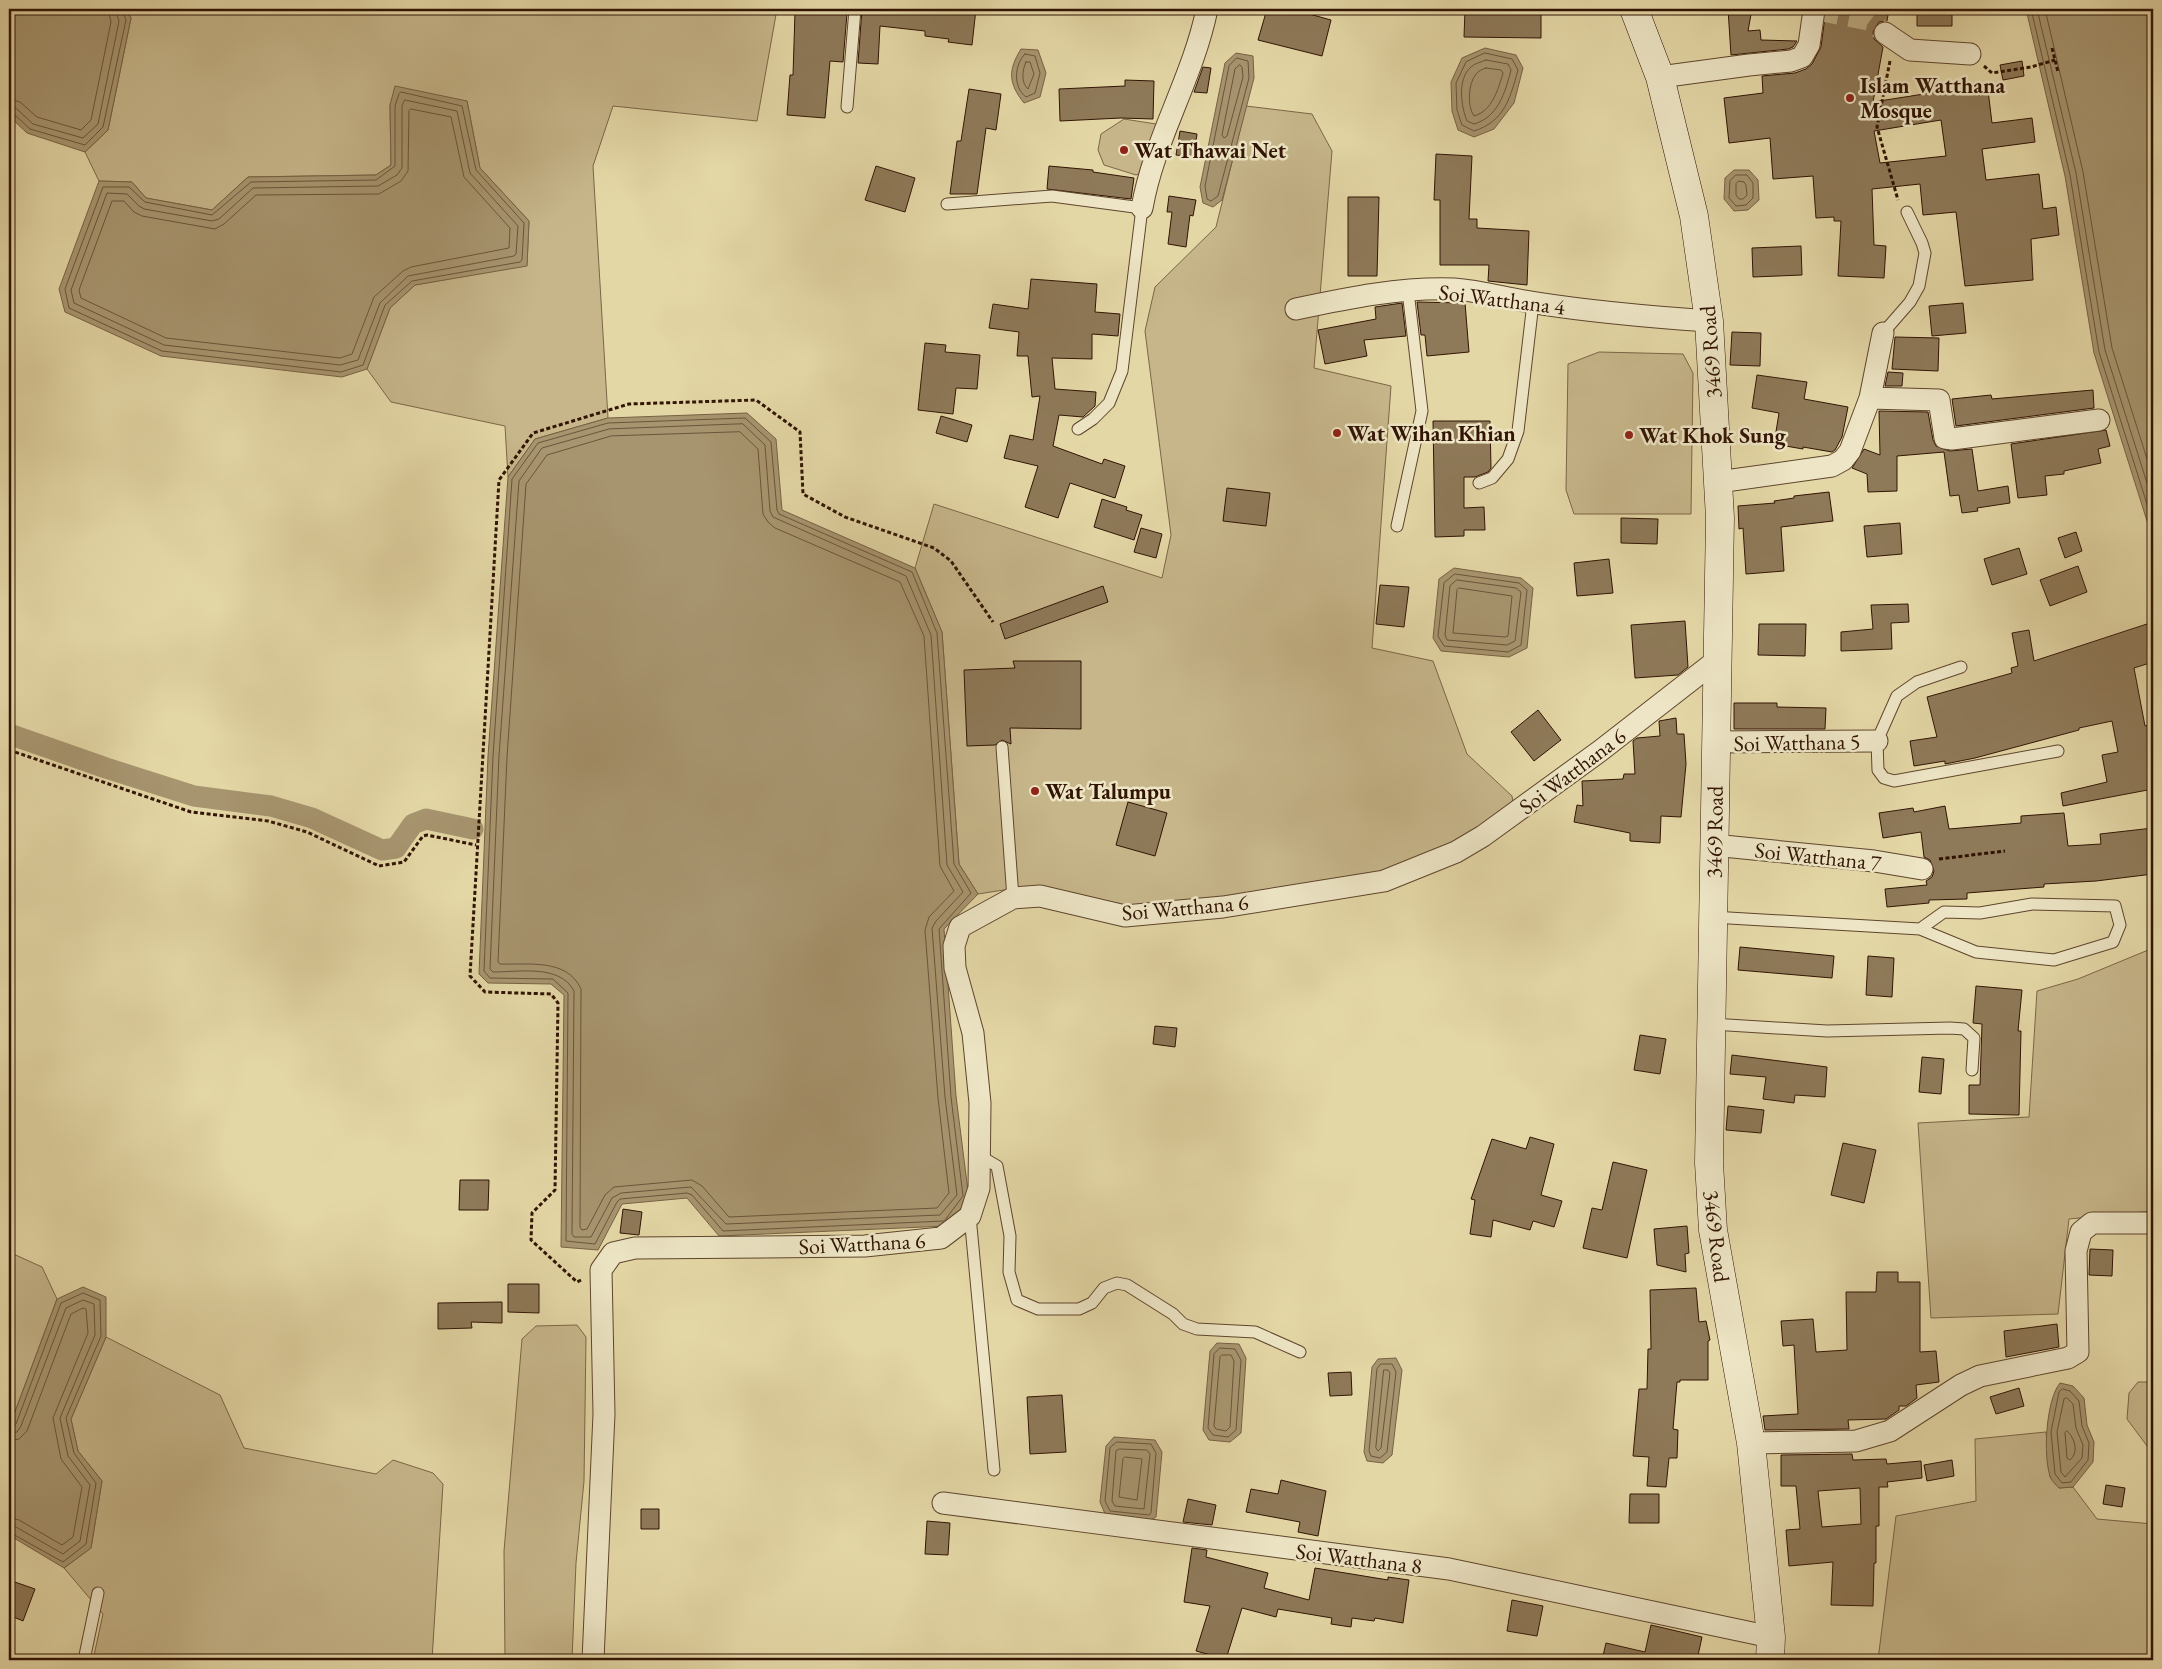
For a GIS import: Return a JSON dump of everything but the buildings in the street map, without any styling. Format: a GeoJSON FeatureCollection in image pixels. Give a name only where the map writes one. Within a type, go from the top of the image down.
{"type":"FeatureCollection","features":[{"type":"Feature","properties":{"kind":"street"},"geometry":{"type":"LineString","coordinates":[[1142,208],[1147,179],[1194,54],[1207,9]]}},
{"type":"Feature","properties":{"kind":"street","name":"3469 Road"},"geometry":{"type":"LineString","coordinates":[[1634,9],[1660,77],[1694,216],[1709,321],[1720,518],[1709,1163],[1713,1230],[1751,1443],[1770,1649]]}},
{"type":"Feature","properties":{"kind":"street"},"geometry":{"type":"LineString","coordinates":[[1660,77],[1791,61],[1802,57],[1808,45],[1814,10]]}},
{"type":"Feature","properties":{"kind":"street"},"geometry":{"type":"LineString","coordinates":[[1890,37],[1910,50],[1970,54]]}},
{"type":"Feature","properties":{"kind":"street","name":"Soi Watthana 4"},"geometry":{"type":"LineString","coordinates":[[1296,309],[1369,294],[1453,289],[1498,294],[1533,303],[1620,315],[1709,321]]}},
{"type":"Feature","properties":{"kind":"street"},"geometry":{"type":"LineString","coordinates":[[1718,482],[1832,466],[1843,460],[1850,451],[1870,398],[1883,333]]}},
{"type":"Feature","properties":{"kind":"street"},"geometry":{"type":"LineString","coordinates":[[1870,398],[1939,400],[1943,432],[1946,438],[1952,439],[2099,420]]}},
{"type":"Feature","properties":{"kind":"street","name":"Soi Watthana 6"},"geometry":{"type":"LineString","coordinates":[[601,1270],[613,1253],[635,1248],[864,1246],[941,1238],[970,1216],[979,1188],[980,1103],[973,1033],[955,968],[954,946],[960,927],[1013,898],[1040,896],[1125,916],[1223,907],[1384,881],[1456,852],[1483,836],[1600,751],[1717,660]]}},
{"type":"Feature","properties":{"kind":"street","name":"Soi Watthana 5"},"geometry":{"type":"LineString","coordinates":[[1716,742],[1877,741]]}},
{"type":"Feature","properties":{"kind":"street","name":"Soi Watthana 7"},"geometry":{"type":"LineString","coordinates":[[1713,845],[1874,861],[1922,870]]}},
{"type":"Feature","properties":{"kind":"street"},"geometry":{"type":"LineString","coordinates":[[1751,1443],[1856,1441],[1872,1438],[1890,1431],[1961,1385],[1980,1376],[2068,1358],[2078,1352],[2076,1251],[2082,1232],[2092,1223],[2153,1223]]}},
{"type":"Feature","properties":{"kind":"street"},"geometry":{"type":"LineString","coordinates":[[593,1660],[604,1414],[601,1270]]}},
{"type":"Feature","properties":{"kind":"street","name":"Soi Watthana 8"},"geometry":{"type":"LineString","coordinates":[[943,1503],[1450,1569],[1770,1649]]}},
{"type":"Feature","properties":{"kind":"lane"},"geometry":{"type":"LineString","coordinates":[[847,107],[855,9]]}},
{"type":"Feature","properties":{"kind":"lane"},"geometry":{"type":"LineString","coordinates":[[947,204],[1052,196],[1142,208],[1122,371],[1108,403],[1093,419],[1078,429]]}},
{"type":"Feature","properties":{"kind":"lane"},"geometry":{"type":"LineString","coordinates":[[1883,333],[1910,302],[1919,286],[1925,253],[1907,212]]}},
{"type":"Feature","properties":{"kind":"lane"},"geometry":{"type":"LineString","coordinates":[[1396,526],[1422,411],[1408,291]]}},
{"type":"Feature","properties":{"kind":"lane"},"geometry":{"type":"LineString","coordinates":[[1479,483],[1492,478],[1508,459],[1518,432],[1533,303]]}},
{"type":"Feature","properties":{"kind":"lane"},"geometry":{"type":"LineString","coordinates":[[1961,667],[1917,682],[1897,696],[1877,741],[1878,770],[1884,778],[1894,781],[2058,751]]}},
{"type":"Feature","properties":{"kind":"lane"},"geometry":{"type":"LineString","coordinates":[[1002,747],[1013,898]]}},
{"type":"Feature","properties":{"kind":"lane"},"geometry":{"type":"LineString","coordinates":[[1712,918],[1920,929],[1976,952],[2054,960],[2113,942],[2120,925],[2115,906],[2032,904],[1980,913],[1944,912],[1920,929]]}},
{"type":"Feature","properties":{"kind":"lane"},"geometry":{"type":"LineString","coordinates":[[1710,1024],[1827,1031],[1964,1029],[1974,1038],[1972,1070]]}},
{"type":"Feature","properties":{"kind":"lane"},"geometry":{"type":"LineString","coordinates":[[980,1156],[997,1166],[1010,1236],[1009,1272],[1017,1300],[1038,1309],[1079,1310],[1092,1303],[1104,1288],[1117,1283],[1127,1285],[1173,1314],[1183,1324],[1197,1329],[1255,1332],[1300,1352]]}},
{"type":"Feature","properties":{"kind":"lane"},"geometry":{"type":"LineString","coordinates":[[970,1216],[994,1470]]}},
{"type":"Feature","properties":{"kind":"lane"},"geometry":{"type":"LineString","coordinates":[[84,1660],[98,1593]]}},
{"type":"Feature","properties":{"kind":"path"},"geometry":{"type":"LineString","coordinates":[[1890,37],[1877,127],[1896,198],[1907,212]]}},
{"type":"Feature","properties":{"kind":"path"},"geometry":{"type":"LineString","coordinates":[[2052,48],[2058,72]]}},
{"type":"Feature","properties":{"kind":"path"},"geometry":{"type":"LineString","coordinates":[[1970,54],[1992,73],[2031,67],[2055,60]]}},
{"type":"Feature","properties":{"kind":"path"},"geometry":{"type":"LineString","coordinates":[[601,1270],[577,1282],[531,1240],[532,1213],[554,1190],[558,1004],[551,994],[485,992],[470,976],[476,845],[499,480],[533,433],[629,404],[756,400],[800,432],[803,494],[845,517],[934,548],[951,561],[993,622]]}},
{"type":"Feature","properties":{"kind":"path"},"geometry":{"type":"LineString","coordinates":[[9,750],[191,812],[268,821],[307,832],[379,866],[404,862],[423,836],[427,835],[476,845]]}},
{"type":"Feature","properties":{"kind":"shaded area"},"geometry":{"type":"Polygon","coordinates":[[[126,9],[777,9],[757,121],[613,106],[593,166],[608,418],[535,439],[508,477],[505,426],[391,402],[367,369],[390,308],[415,285],[527,265],[529,221],[480,168],[467,101],[390,105],[391,165],[376,175],[248,177],[212,210],[146,198],[132,182],[99,181],[85,152],[108,130],[131,18],[126,9]]]}},
{"type":"Feature","properties":{"kind":"shaded area"},"geometry":{"type":"Polygon","coordinates":[[[1246,106],[1312,114],[1332,151],[1314,368],[1391,386],[1372,648],[1433,661],[1467,754],[1512,796],[1514,808],[1455,845],[1374,875],[1214,903],[1109,905],[1023,887],[978,894],[959,864],[942,632],[915,568],[934,504],[1162,578],[1171,535],[1145,331],[1155,287],[1216,227],[1246,106]]]}},
{"type":"Feature","properties":{"kind":"shaded area"},"geometry":{"type":"Polygon","coordinates":[[[1124,119],[1156,124],[1158,134],[1144,172],[1136,175],[1104,165],[1098,150],[1101,134],[1124,119]]]}},
{"type":"Feature","properties":{"kind":"shaded area"},"geometry":{"type":"Polygon","coordinates":[[[1599,352],[1683,354],[1693,373],[1691,514],[1574,514],[1566,490],[1568,364],[1599,352]]]}},
{"type":"Feature","properties":{"kind":"shaded area"},"geometry":{"type":"Polygon","coordinates":[[[2153,948],[2153,1211],[2069,1219],[2058,1314],[1931,1318],[1918,1123],[2029,1117],[2037,991],[2078,979],[2153,948]]]}},
{"type":"Feature","properties":{"kind":"shaded area"},"geometry":{"type":"Polygon","coordinates":[[[9,1252],[42,1267],[57,1299],[9,1428],[9,1252]]]}},
{"type":"Feature","properties":{"kind":"shaded area"},"geometry":{"type":"Polygon","coordinates":[[[577,1325],[586,1337],[584,1481],[576,1563],[572,1660],[505,1660],[504,1551],[522,1339],[536,1326],[577,1325]]]}},
{"type":"Feature","properties":{"kind":"shaded area"},"geometry":{"type":"Polygon","coordinates":[[[106,1337],[220,1395],[244,1448],[376,1474],[393,1460],[433,1473],[443,1484],[432,1660],[93,1660],[103,1614],[64,1568],[91,1548],[102,1481],[78,1451],[71,1419],[106,1337]]]}},
{"type":"Feature","properties":{"kind":"shaded area"},"geometry":{"type":"Polygon","coordinates":[[[2138,1382],[2153,1382],[2153,1454],[2127,1419],[2129,1393],[2138,1382]]]}},
{"type":"Feature","properties":{"kind":"shaded area"},"geometry":{"type":"Polygon","coordinates":[[[2046,1432],[2050,1477],[2059,1488],[2073,1487],[2097,1519],[2153,1524],[2153,1660],[1878,1660],[1896,1516],[1976,1501],[1975,1439],[2046,1432]]]}},
{"type":"Feature","properties":{"kind":"water"},"geometry":{"type":"Polygon","coordinates":[[[9,9],[126,9],[131,18],[108,130],[85,152],[27,133],[9,116],[9,9]]]}},
{"type":"Feature","properties":{"kind":"water"},"geometry":{"type":"Polygon","coordinates":[[[2026,9],[2153,9],[2153,540],[2094,353],[2065,176],[2026,9]]]}},
{"type":"Feature","properties":{"kind":"water"},"geometry":{"type":"Polygon","coordinates":[[[1485,48],[1516,55],[1523,68],[1514,103],[1494,129],[1474,137],[1458,130],[1452,111],[1451,82],[1462,58],[1485,48]]]}},
{"type":"Feature","properties":{"kind":"water"},"geometry":{"type":"Polygon","coordinates":[[[1021,49],[1038,50],[1046,73],[1040,97],[1024,103],[1015,89],[1012,76],[1014,63],[1021,49]]]}},
{"type":"Feature","properties":{"kind":"water"},"geometry":{"type":"Polygon","coordinates":[[[1236,53],[1253,56],[1254,78],[1222,200],[1213,207],[1203,203],[1200,187],[1225,63],[1236,53]]]}},
{"type":"Feature","properties":{"kind":"water"},"geometry":{"type":"Polygon","coordinates":[[[395,86],[467,101],[480,168],[529,221],[527,266],[415,285],[390,308],[367,369],[342,377],[161,356],[65,312],[59,289],[99,181],[132,182],[146,198],[212,210],[248,177],[376,175],[391,165],[390,105],[395,86]]]}},
{"type":"Feature","properties":{"kind":"water"},"geometry":{"type":"Polygon","coordinates":[[[1734,170],[1749,170],[1758,180],[1759,200],[1748,210],[1734,211],[1724,199],[1725,178],[1734,170]]]}},
{"type":"Feature","properties":{"kind":"water"},"geometry":{"type":"Polygon","coordinates":[[[747,413],[776,439],[782,510],[915,568],[942,632],[959,864],[978,894],[944,929],[956,1096],[969,1199],[947,1226],[719,1236],[687,1198],[622,1204],[598,1250],[561,1247],[564,995],[551,984],[488,983],[479,974],[488,756],[508,477],[535,439],[608,418],[747,413]]]}},
{"type":"Feature","properties":{"kind":"water"},"geometry":{"type":"Polygon","coordinates":[[[1454,568],[1521,578],[1533,588],[1527,648],[1509,657],[1441,651],[1433,638],[1439,579],[1454,568]]]}},
{"type":"Feature","properties":{"kind":"water"},"geometry":{"type":"Polygon","coordinates":[[[83,1287],[106,1297],[106,1337],[71,1419],[78,1451],[102,1481],[91,1548],[64,1568],[9,1535],[9,1428],[57,1299],[83,1287]]]}},
{"type":"Feature","properties":{"kind":"water"},"geometry":{"type":"Polygon","coordinates":[[[1217,1343],[1239,1344],[1246,1358],[1241,1433],[1230,1442],[1209,1440],[1203,1430],[1210,1351],[1217,1343]]]}},
{"type":"Feature","properties":{"kind":"water"},"geometry":{"type":"Polygon","coordinates":[[[1396,1358],[1402,1370],[1392,1455],[1383,1463],[1367,1461],[1364,1452],[1372,1367],[1378,1359],[1396,1358]]]}},
{"type":"Feature","properties":{"kind":"water"},"geometry":{"type":"Polygon","coordinates":[[[2060,1383],[2073,1386],[2084,1398],[2087,1425],[2094,1442],[2093,1462],[2073,1487],[2059,1488],[2050,1476],[2046,1442],[2049,1414],[2055,1391],[2060,1383]]]}},
{"type":"Feature","properties":{"kind":"water"},"geometry":{"type":"Polygon","coordinates":[[[1114,1437],[1155,1440],[1162,1452],[1156,1517],[1149,1521],[1106,1516],[1100,1502],[1106,1446],[1114,1437]]]}},
{"type":"Feature","properties":{"kind":"waterway"},"geometry":{"type":"LineString","coordinates":[[9,734],[194,796],[271,806],[312,818],[382,850],[396,848],[413,824],[426,819],[473,829]]}},
{"type":"Feature","properties":{"kind":"tunnel"},"geometry":{"type":"LineString","coordinates":[[1818,10],[1868,20],[1885,33]]}},
{"type":"Feature","properties":{"kind":"place","name":"Islam Watthana Mosque"},"geometry":{"type":"Point","coordinates":[1850,98]}},
{"type":"Feature","properties":{"kind":"place","name":"Wat Thawai Net"},"geometry":{"type":"Point","coordinates":[1124,150]}},
{"type":"Feature","properties":{"kind":"place","name":"Wat Wihan Khian"},"geometry":{"type":"Point","coordinates":[1337,433]}},
{"type":"Feature","properties":{"kind":"place","name":"Wat Khok Sung"},"geometry":{"type":"Point","coordinates":[1629,435]}},
{"type":"Feature","properties":{"kind":"place","name":"Wat Talumpu"},"geometry":{"type":"Point","coordinates":[1035,791]}}]}
